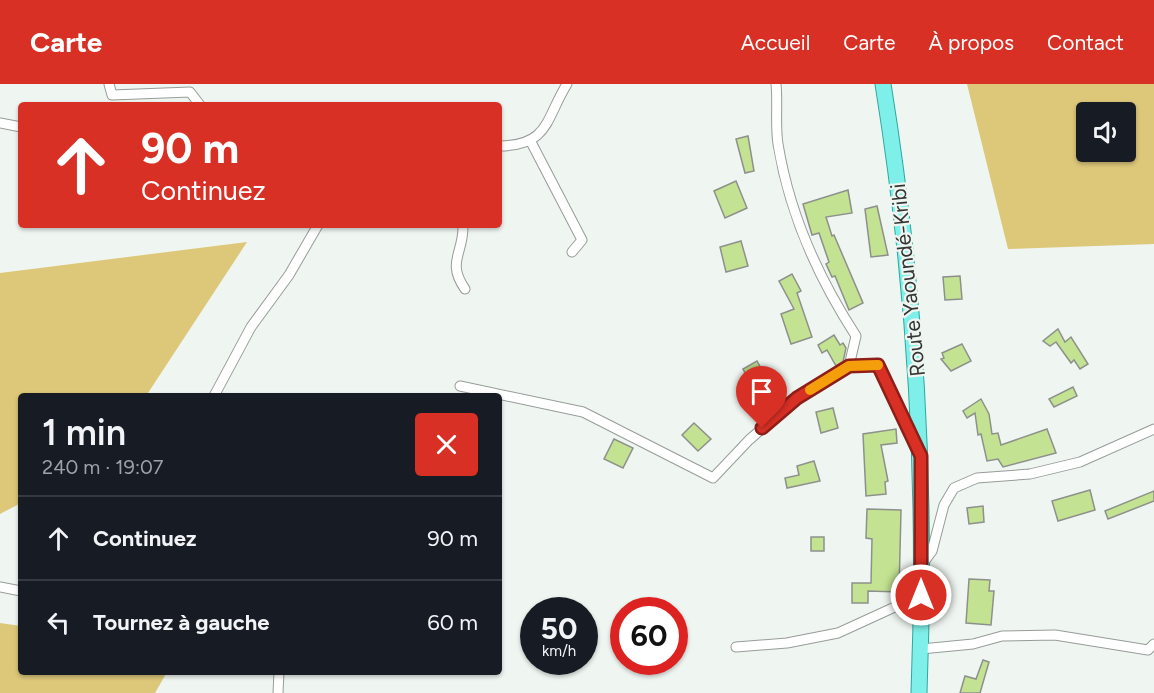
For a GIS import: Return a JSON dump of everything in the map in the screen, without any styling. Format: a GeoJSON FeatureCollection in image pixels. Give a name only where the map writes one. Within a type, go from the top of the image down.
{"type":"FeatureCollection","features":[{"type":"Feature","properties":{"kind":"main road","name":"Route Yaoundé-Kribi"},"geometry":{"type":"LineString","coordinates":[[883,84],[909,269],[921,456],[919,693]]}},
{"type":"Feature","properties":{"kind":"street"},"geometry":{"type":"LineString","coordinates":[[109,84],[112,96],[190,92],[198,102]]}},
{"type":"Feature","properties":{"kind":"street"},"geometry":{"type":"LineString","coordinates":[[502,146],[531,142],[540,134],[567,84]]}},
{"type":"Feature","properties":{"kind":"street"},"geometry":{"type":"LineString","coordinates":[[776,84],[778,142],[798,220],[830,297],[856,336],[849,366]]}},
{"type":"Feature","properties":{"kind":"street"},"geometry":{"type":"LineString","coordinates":[[0,123],[18,126]]}},
{"type":"Feature","properties":{"kind":"street"},"geometry":{"type":"LineString","coordinates":[[531,142],[582,240],[573,252]]}},
{"type":"Feature","properties":{"kind":"street"},"geometry":{"type":"LineString","coordinates":[[216,393],[251,327],[289,275],[316,228]]}},
{"type":"Feature","properties":{"kind":"street"},"geometry":{"type":"LineString","coordinates":[[463,228],[463,241],[454,263],[456,277],[465,289]]}},
{"type":"Feature","properties":{"kind":"street"},"geometry":{"type":"LineString","coordinates":[[502,395],[584,412],[712,478],[775,416],[797,398],[849,366],[878,365],[921,456]]}},
{"type":"Feature","properties":{"kind":"street"},"geometry":{"type":"LineString","coordinates":[[460,386],[493,393]]}},
{"type":"Feature","properties":{"kind":"street"},"geometry":{"type":"LineString","coordinates":[[921,566],[932,551],[944,505],[954,488],[977,478],[1030,474],[1080,462],[1154,429]]}},
{"type":"Feature","properties":{"kind":"street"},"geometry":{"type":"LineString","coordinates":[[0,587],[18,590]]}},
{"type":"Feature","properties":{"kind":"street"},"geometry":{"type":"LineString","coordinates":[[736,647],[787,643],[838,633],[921,595]]}},
{"type":"Feature","properties":{"kind":"street"},"geometry":{"type":"LineString","coordinates":[[921,649],[973,644],[1002,636],[1055,634],[1148,650],[1154,644]]}},
{"type":"Feature","properties":{"kind":"street"},"geometry":{"type":"LineString","coordinates":[[278,693],[279,675]]}},
{"type":"Feature","properties":{"kind":"shaded area"},"geometry":{"type":"Polygon","coordinates":[[[967,84],[1154,84],[1154,244],[1008,249],[967,84]]]}},
{"type":"Feature","properties":{"kind":"shaded area"},"geometry":{"type":"Polygon","coordinates":[[[247,242],[148,393],[18,393],[18,505],[0,514],[0,273],[247,242]]]}},
{"type":"Feature","properties":{"kind":"shaded area"},"geometry":{"type":"Polygon","coordinates":[[[0,623],[18,626],[18,675],[165,675],[155,693],[0,693],[0,623]]]}},
{"type":"Feature","properties":{"kind":"building"},"geometry":{"type":"Polygon","coordinates":[[[748,136],[754,171],[745,173],[736,139],[748,136]]]}},
{"type":"Feature","properties":{"kind":"building"},"geometry":{"type":"Polygon","coordinates":[[[736,181],[747,208],[725,218],[714,191],[736,181]]]}},
{"type":"Feature","properties":{"kind":"building"},"geometry":{"type":"Polygon","coordinates":[[[848,190],[852,213],[826,217],[832,236],[834,235],[863,303],[849,310],[835,276],[832,277],[826,264],[829,262],[819,233],[812,235],[803,204],[848,190]]]}},
{"type":"Feature","properties":{"kind":"building"},"geometry":{"type":"Polygon","coordinates":[[[877,206],[888,255],[871,257],[865,209],[877,206]]]}},
{"type":"Feature","properties":{"kind":"building"},"geometry":{"type":"Polygon","coordinates":[[[741,241],[748,266],[726,272],[720,247],[741,241]]]}},
{"type":"Feature","properties":{"kind":"building"},"geometry":{"type":"Polygon","coordinates":[[[792,274],[801,291],[797,293],[812,337],[791,344],[781,314],[794,309],[779,281],[792,274]]]}},
{"type":"Feature","properties":{"kind":"building"},"geometry":{"type":"Polygon","coordinates":[[[960,276],[962,299],[945,300],[943,277],[960,276]]]}},
{"type":"Feature","properties":{"kind":"building"},"geometry":{"type":"Polygon","coordinates":[[[1058,329],[1065,342],[1071,337],[1088,364],[1080,369],[1074,360],[1071,363],[1056,342],[1050,346],[1043,341],[1058,329]]]}},
{"type":"Feature","properties":{"kind":"building"},"geometry":{"type":"Polygon","coordinates":[[[834,335],[840,345],[843,343],[846,348],[843,362],[836,366],[827,350],[822,353],[818,345],[834,335]]]}},
{"type":"Feature","properties":{"kind":"building"},"geometry":{"type":"Polygon","coordinates":[[[962,344],[971,361],[951,371],[941,359],[944,358],[942,353],[962,344]]]}},
{"type":"Feature","properties":{"kind":"building"},"geometry":{"type":"Polygon","coordinates":[[[757,361],[768,381],[754,389],[743,369],[757,361]]]}},
{"type":"Feature","properties":{"kind":"building"},"geometry":{"type":"Polygon","coordinates":[[[1073,387],[1077,396],[1054,407],[1049,399],[1073,387]]]}},
{"type":"Feature","properties":{"kind":"building"},"geometry":{"type":"Polygon","coordinates":[[[981,399],[989,414],[992,434],[998,433],[1001,445],[1047,429],[1056,453],[1003,467],[998,459],[987,461],[981,434],[978,435],[975,413],[967,418],[963,411],[981,399]]]}},
{"type":"Feature","properties":{"kind":"building"},"geometry":{"type":"Polygon","coordinates":[[[833,408],[838,428],[821,433],[816,412],[833,408]]]}},
{"type":"Feature","properties":{"kind":"building"},"geometry":{"type":"Polygon","coordinates":[[[694,423],[711,439],[698,451],[682,435],[694,423]]]}},
{"type":"Feature","properties":{"kind":"building"},"geometry":{"type":"Polygon","coordinates":[[[896,429],[897,443],[881,445],[888,481],[885,482],[886,494],[866,496],[863,434],[896,429]]]}},
{"type":"Feature","properties":{"kind":"building"},"geometry":{"type":"Polygon","coordinates":[[[614,439],[633,448],[623,468],[604,459],[614,439]]]}},
{"type":"Feature","properties":{"kind":"building"},"geometry":{"type":"Polygon","coordinates":[[[814,461],[820,481],[787,488],[785,478],[799,475],[797,466],[814,461]]]}},
{"type":"Feature","properties":{"kind":"building"},"geometry":{"type":"Polygon","coordinates":[[[1090,490],[1095,510],[1058,521],[1052,501],[1090,490]]]}},
{"type":"Feature","properties":{"kind":"building"},"geometry":{"type":"Polygon","coordinates":[[[1154,491],[1154,501],[1108,519],[1105,511],[1154,491]]]}},
{"type":"Feature","properties":{"kind":"building"},"geometry":{"type":"Polygon","coordinates":[[[983,506],[984,522],[969,524],[967,508],[983,506]]]}},
{"type":"Feature","properties":{"kind":"building"},"geometry":{"type":"Polygon","coordinates":[[[867,509],[901,510],[899,592],[868,591],[868,603],[852,603],[852,583],[871,583],[872,539],[866,538],[867,509]]]}},
{"type":"Feature","properties":{"kind":"building"},"geometry":{"type":"Polygon","coordinates":[[[811,537],[824,537],[824,551],[811,551],[811,537]]]}},
{"type":"Feature","properties":{"kind":"building"},"geometry":{"type":"Polygon","coordinates":[[[969,579],[990,580],[989,591],[994,591],[991,625],[966,623],[969,579]]]}},
{"type":"Feature","properties":{"kind":"building"},"geometry":{"type":"Polygon","coordinates":[[[983,660],[989,662],[980,693],[960,693],[965,676],[976,679],[983,660]]]}},
{"type":"Feature","properties":{"kind":"slow traffic"},"geometry":{"type":"LineString","coordinates":[[810,390],[849,366],[878,365]]}},
{"type":"Feature","properties":{"kind":"route"},"geometry":{"type":"LineString","coordinates":[[762,428],[797,398],[849,366],[878,365],[886,376],[921,456],[921,595]]}}]}
